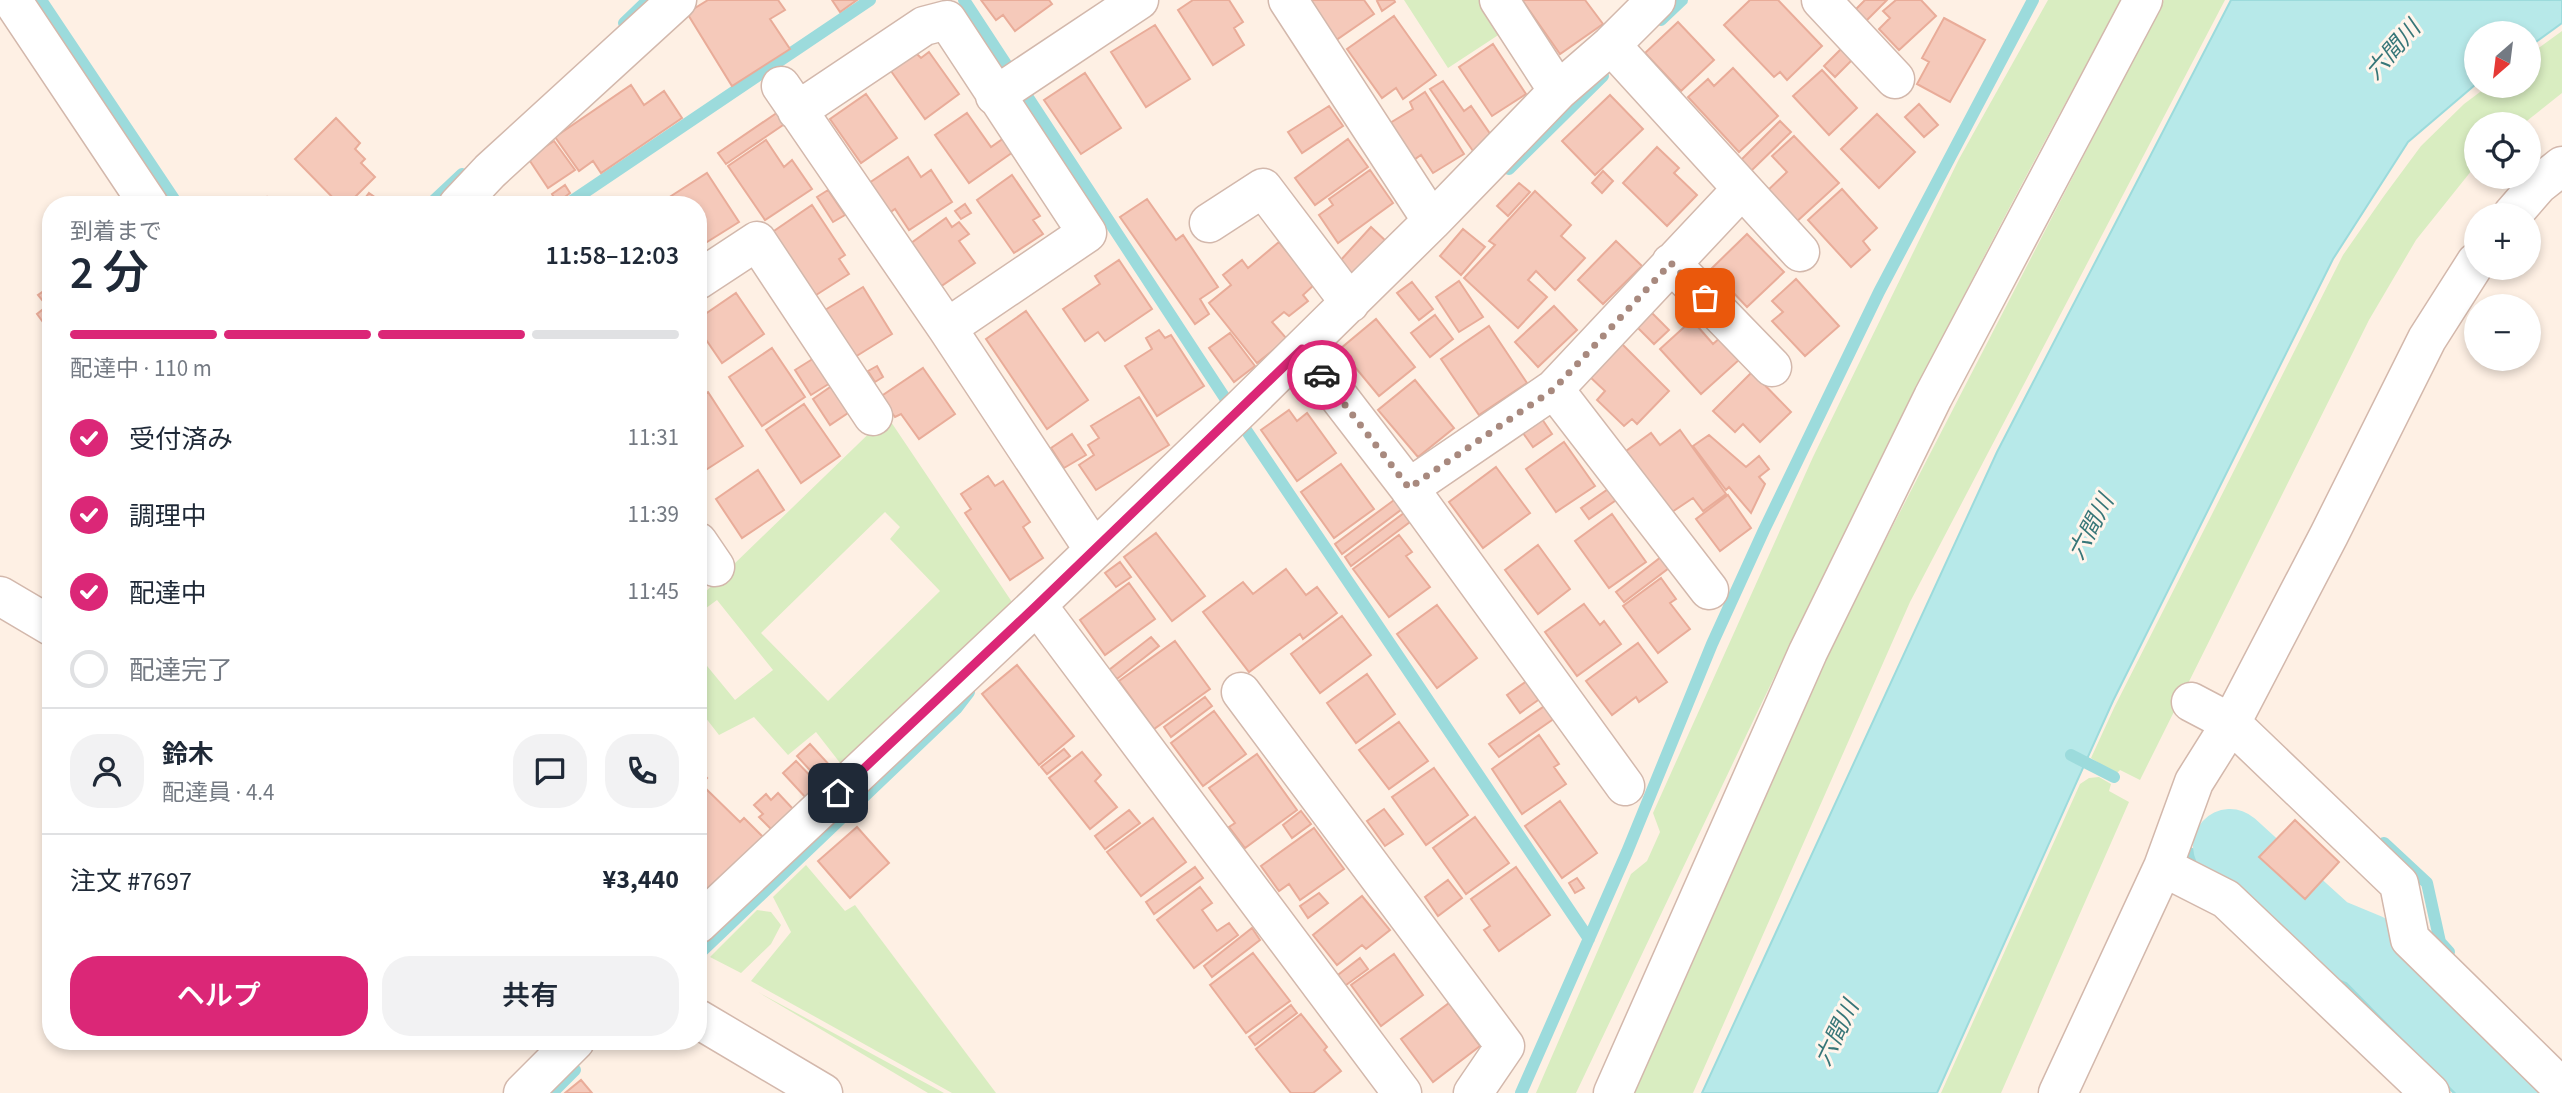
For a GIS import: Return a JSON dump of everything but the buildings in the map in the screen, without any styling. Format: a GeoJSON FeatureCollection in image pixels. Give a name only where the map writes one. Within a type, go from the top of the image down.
{"type":"FeatureCollection","features":[{"type":"Feature","properties":{"kind":"street"},"geometry":{"type":"LineString","coordinates":[[12,0],[143,196]]}},
{"type":"Feature","properties":{"kind":"street"},"geometry":{"type":"LineString","coordinates":[[466,196],[490,171],[677,0]]}},
{"type":"Feature","properties":{"kind":"street"},"geometry":{"type":"LineString","coordinates":[[1012,84],[1139,0]]}},
{"type":"Feature","properties":{"kind":"street"},"geometry":{"type":"LineString","coordinates":[[1288,0],[1432,221]]}},
{"type":"Feature","properties":{"kind":"street"},"geometry":{"type":"LineString","coordinates":[[1499,0],[1558,91]]}},
{"type":"Feature","properties":{"kind":"street"},"geometry":{"type":"LineString","coordinates":[[707,916],[1037,605],[1350,303],[1558,91],[1619,55],[1656,0]]}},
{"type":"Feature","properties":{"kind":"street"},"geometry":{"type":"LineString","coordinates":[[1821,0],[1895,79]]}},
{"type":"Feature","properties":{"kind":"street"},"geometry":{"type":"LineString","coordinates":[[1613,1093],[1808,652],[1933,397],[2143,0]]}},
{"type":"Feature","properties":{"kind":"street"},"geometry":{"type":"LineString","coordinates":[[947,328],[1087,233],[1012,84],[947,20],[924,26],[789,98],[947,328],[1094,550]]}},
{"type":"Feature","properties":{"kind":"street"},"geometry":{"type":"LineString","coordinates":[[1619,55],[1800,252]]}},
{"type":"Feature","properties":{"kind":"street"},"geometry":{"type":"LineString","coordinates":[[2522,203],[2538,185],[2562,166]]}},
{"type":"Feature","properties":{"kind":"street"},"geometry":{"type":"LineString","coordinates":[[1209,223],[1263,188],[1350,303]]}},
{"type":"Feature","properties":{"kind":"street"},"geometry":{"type":"LineString","coordinates":[[1409,488],[1554,389],[1742,189]]}},
{"type":"Feature","properties":{"kind":"street"},"geometry":{"type":"LineString","coordinates":[[707,274],[757,241],[873,416]]}},
{"type":"Feature","properties":{"kind":"street"},"geometry":{"type":"LineString","coordinates":[[1671,263],[1772,367]]}},
{"type":"Feature","properties":{"kind":"street"},"geometry":{"type":"LineString","coordinates":[[2058,1093],[2172,872],[2194,782],[2231,723],[2427,339],[2465,280]]}},
{"type":"Feature","properties":{"kind":"street"},"geometry":{"type":"LineString","coordinates":[[1302,349],[1409,488],[1625,786]]}},
{"type":"Feature","properties":{"kind":"street"},"geometry":{"type":"LineString","coordinates":[[1554,389],[1709,590]]}},
{"type":"Feature","properties":{"kind":"street"},"geometry":{"type":"LineString","coordinates":[[0,596],[42,621]]}},
{"type":"Feature","properties":{"kind":"street"},"geometry":{"type":"LineString","coordinates":[[1037,605],[1402,1093]]}},
{"type":"Feature","properties":{"kind":"street"},"geometry":{"type":"LineString","coordinates":[[1241,692],[1505,1046],[1473,1093]]}},
{"type":"Feature","properties":{"kind":"street"},"geometry":{"type":"LineString","coordinates":[[2191,702],[2231,723],[2399,884],[2410,939],[2562,1088]]}},
{"type":"Feature","properties":{"kind":"street"},"geometry":{"type":"LineString","coordinates":[[2172,872],[2226,899],[2430,1093]]}},
{"type":"Feature","properties":{"kind":"street"},"geometry":{"type":"LineString","coordinates":[[707,1024],[822,1093]]}},
{"type":"Feature","properties":{"kind":"street"},"geometry":{"type":"LineString","coordinates":[[523,1093],[566,1050]]}},
{"type":"Feature","properties":{"kind":"green space"},"geometry":{"type":"Polygon","coordinates":[[[1404,0],[1487,0],[1506,30],[1448,68],[1404,0]]]}},
{"type":"Feature","properties":{"kind":"green space"},"geometry":{"type":"Polygon","coordinates":[[[2048,0],[2122,0],[1977,269],[1908,405],[1773,679],[1576,1093],[1536,1093],[1631,874],[1647,861],[1660,832],[1653,813],[1813,457],[1959,159],[2048,0]]]}},
{"type":"Feature","properties":{"kind":"green space"},"geometry":{"type":"Polygon","coordinates":[[[2164,0],[2225,0],[1910,602],[1693,1093],[1632,1093],[1779,758],[1850,609],[2164,0]]]}},
{"type":"Feature","properties":{"kind":"green space"},"geometry":{"type":"Polygon","coordinates":[[[2562,31],[2562,93],[2538,112],[2464,112],[2464,180],[2416,240],[2369,320],[2140,780],[2120,770],[2116,774],[2091,758],[2343,255],[2421,146],[2464,104],[2472,98],[2541,98],[2541,46],[2562,31]]]}},
{"type":"Feature","properties":{"kind":"green space"},"geometry":{"type":"Polygon","coordinates":[[[887,416],[1014,605],[844,768],[816,732],[788,755],[754,717],[719,735],[707,720],[707,666],[735,700],[773,670],[717,600],[707,607],[707,590],[887,416]],[[885,512],[761,633],[828,701],[940,591],[890,539],[900,527],[885,512]]]}},
{"type":"Feature","properties":{"kind":"green space"},"geometry":{"type":"Polygon","coordinates":[[[2099,777],[2111,784],[2109,791],[2129,802],[2001,1093],[1941,1093],[2080,784],[2089,778],[2099,777]]]}},
{"type":"Feature","properties":{"kind":"green space"},"geometry":{"type":"Polygon","coordinates":[[[806,865],[845,911],[855,905],[996,1093],[952,1093],[751,981],[791,932],[773,897],[806,865]]]}},
{"type":"Feature","properties":{"kind":"green space"},"geometry":{"type":"Polygon","coordinates":[[[757,910],[771,912],[781,925],[771,944],[741,973],[710,957],[757,910]]]}},
{"type":"Feature","properties":{"kind":"green space"},"geometry":{"type":"Polygon","coordinates":[[[758,992],[944,1093],[928,1093],[758,992]]]}},
{"type":"Feature","properties":{"kind":"water","name":"六間川"},"geometry":{"type":"Polygon","coordinates":[[[2231,0],[2562,0],[2562,23],[2541,38],[2541,21],[2464,21],[2464,94],[2408,142],[2333,259],[2113,701],[1937,1093],[1702,1093],[1997,452],[2231,0]]]}},
{"type":"Feature","properties":{"kind":"water"},"geometry":{"type":"Polygon","coordinates":[[[2354,908],[2544,1093],[2483,1093],[2326,940],[2354,908]]]}},
{"type":"Feature","properties":{"kind":"waterway"},"geometry":{"type":"LineString","coordinates":[[41,0],[172,196]]}},
{"type":"Feature","properties":{"kind":"waterway"},"geometry":{"type":"LineString","coordinates":[[624,23],[648,0]]}},
{"type":"Feature","properties":{"kind":"waterway"},"geometry":{"type":"LineString","coordinates":[[579,196],[870,0]]}},
{"type":"Feature","properties":{"kind":"waterway"},"geometry":{"type":"LineString","coordinates":[[964,0],[1242,424],[1589,939]]}},
{"type":"Feature","properties":{"kind":"waterway"},"geometry":{"type":"LineString","coordinates":[[1661,20],[1682,0]]}},
{"type":"Feature","properties":{"kind":"waterway"},"geometry":{"type":"LineString","coordinates":[[1521,1093],[1627,852],[1712,644],[1764,530],[1879,292],[2033,0]]}},
{"type":"Feature","properties":{"kind":"waterway"},"geometry":{"type":"LineString","coordinates":[[1509,169],[1603,76]]}},
{"type":"Feature","properties":{"kind":"waterway"},"geometry":{"type":"LineString","coordinates":[[439,196],[462,174]]}},
{"type":"Feature","properties":{"kind":"waterway"},"geometry":{"type":"LineString","coordinates":[[707,946],[956,709],[969,692]]}},
{"type":"Feature","properties":{"kind":"waterway"},"geometry":{"type":"LineString","coordinates":[[2071,755],[2114,777]]}},
{"type":"Feature","properties":{"kind":"waterway"},"geometry":{"type":"LineString","coordinates":[[2384,843],[2427,883],[2440,942],[2449,952]]}},
{"type":"Feature","properties":{"kind":"waterway"},"geometry":{"type":"LineString","coordinates":[[2230,846],[2327,934],[2368,951],[2508,1093]]}},
{"type":"Feature","properties":{"kind":"waterway"},"geometry":{"type":"LineString","coordinates":[[2187,852],[2239,877],[2461,1093]]}},
{"type":"Feature","properties":{"kind":"waterway"},"geometry":{"type":"LineString","coordinates":[[552,1093],[575,1070]]}},
{"type":"Feature","properties":{"kind":"way so far"},"geometry":{"type":"LineString","coordinates":[[1322,375],[1409,488],[1554,389],[1671,263],[1705,298]]}},
{"type":"Feature","properties":{"kind":"route"},"geometry":{"type":"LineString","coordinates":[[838,793],[1302,349],[1322,375]]}}]}
